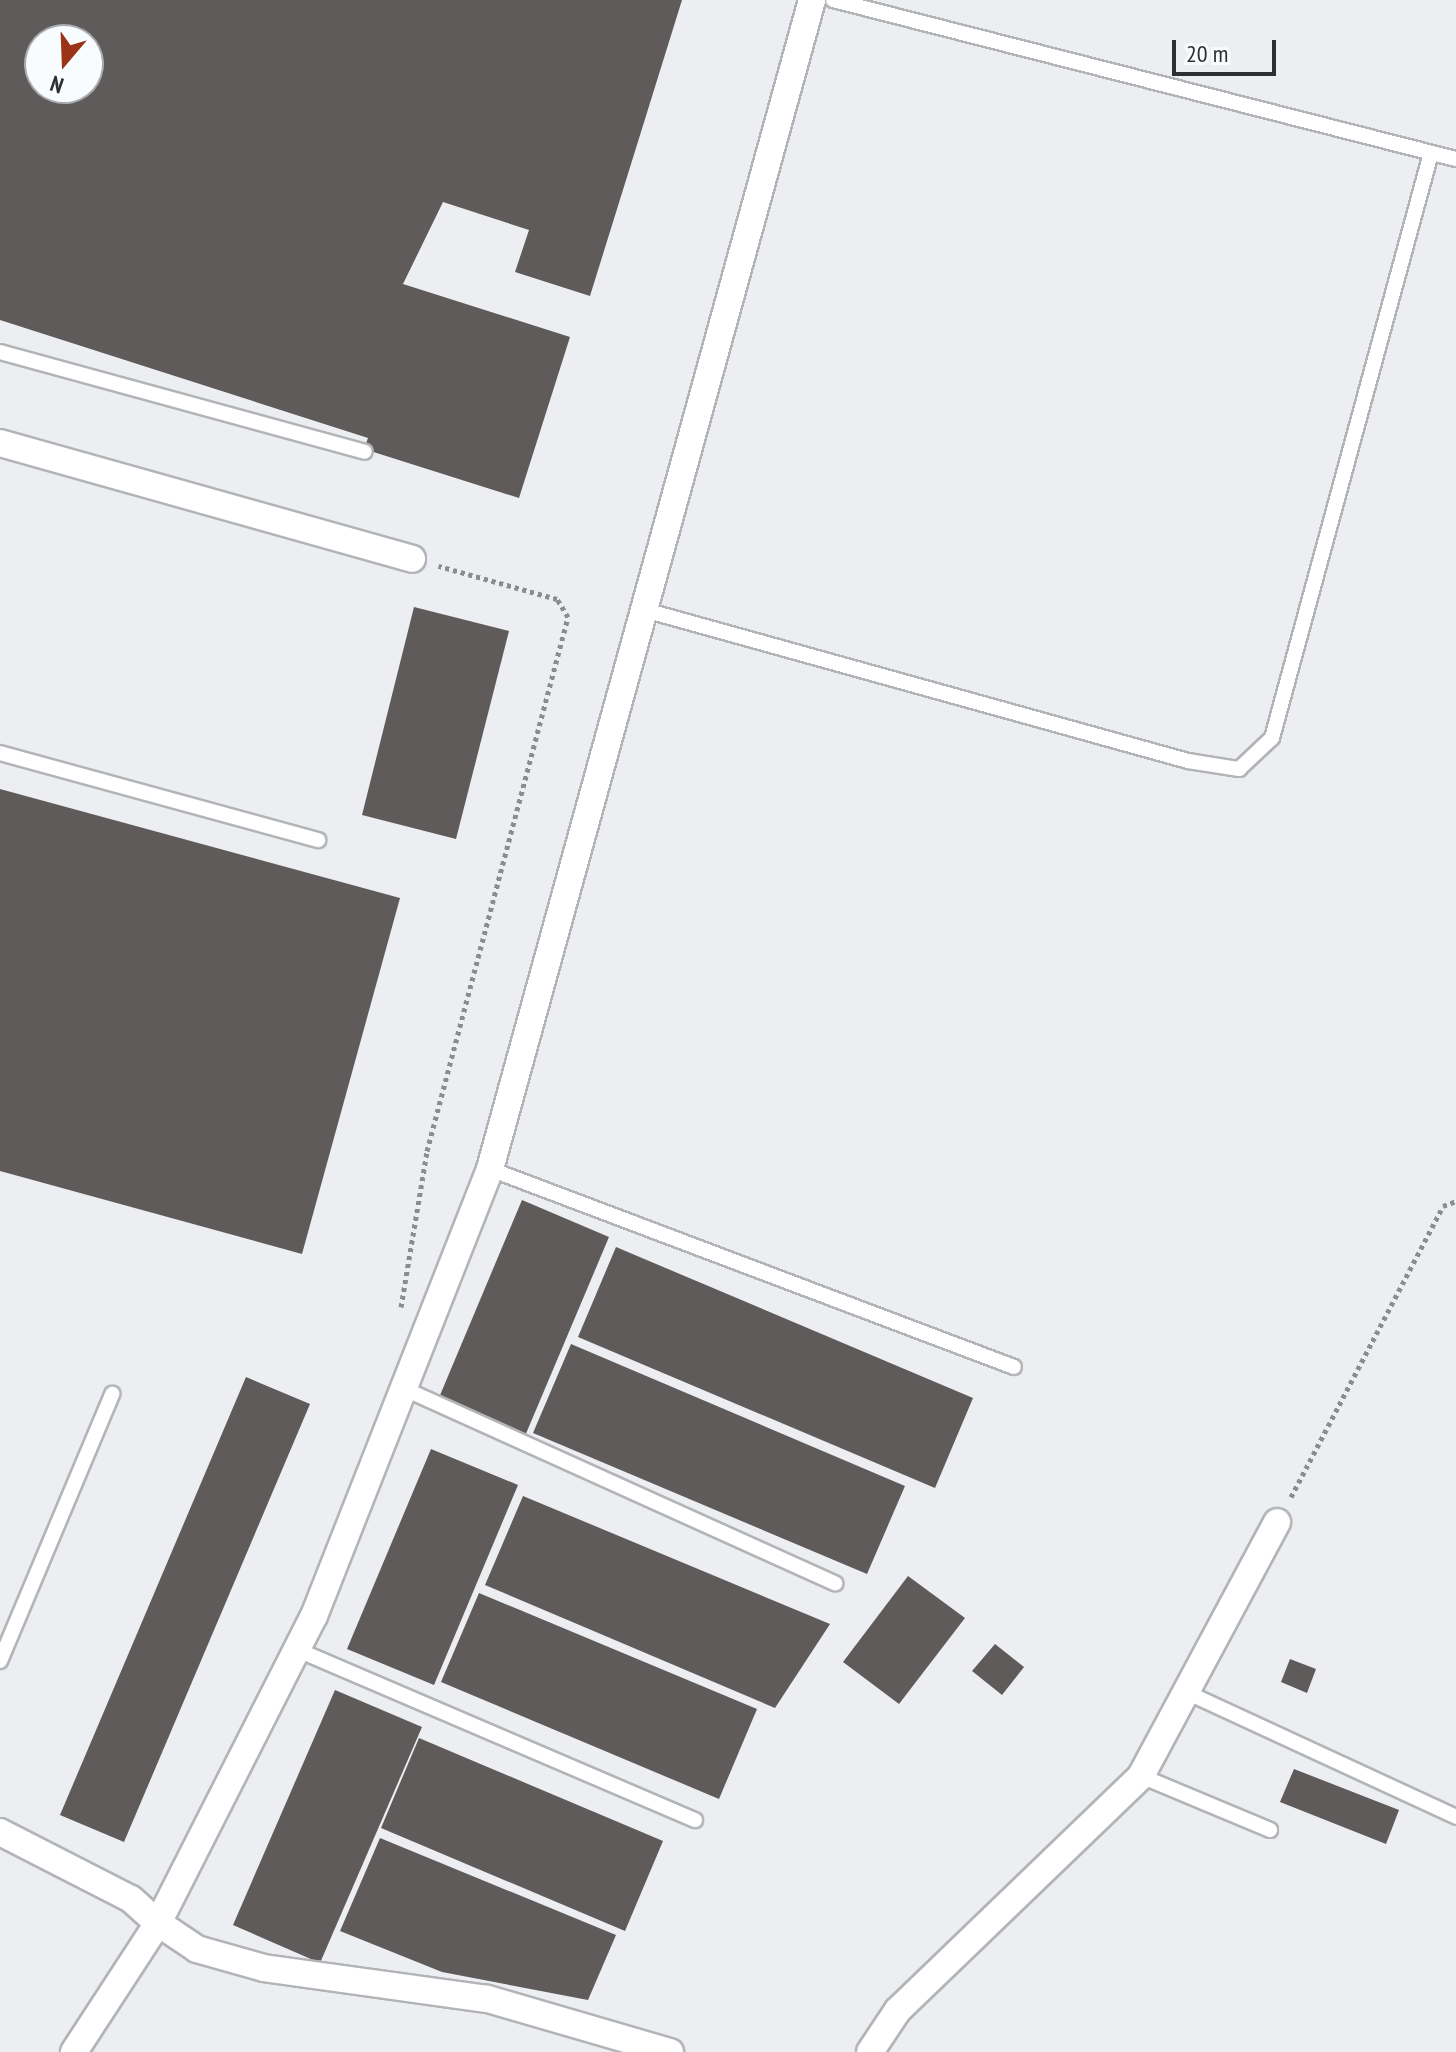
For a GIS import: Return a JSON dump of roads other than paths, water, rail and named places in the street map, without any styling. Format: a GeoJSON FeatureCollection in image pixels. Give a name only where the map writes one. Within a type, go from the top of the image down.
{"type":"FeatureCollection","features":[{"type":"Feature","properties":{"kind":"street"},"geometry":{"type":"LineString","coordinates":[[74,2052],[158,1923],[298,1650],[407,1390],[490,1169],[641,609],[812,0]]}},
{"type":"Feature","properties":{"kind":"street"},"geometry":{"type":"LineString","coordinates":[[0,443],[412,559]]}},
{"type":"Feature","properties":{"kind":"street"},"geometry":{"type":"LineString","coordinates":[[870,2052],[898,2010],[1141,1776],[1277,1522]]}},
{"type":"Feature","properties":{"kind":"street"},"geometry":{"type":"LineString","coordinates":[[0,1832],[131,1899],[158,1923],[197,1949],[264,1968],[487,1999],[670,2052]]}},
{"type":"Feature","properties":{"kind":"lane"},"geometry":{"type":"LineString","coordinates":[[833,0],[1456,159]]}},
{"type":"Feature","properties":{"kind":"lane"},"geometry":{"type":"LineString","coordinates":[[641,609],[1188,761],[1239,769],[1272,738],[1431,153]]}},
{"type":"Feature","properties":{"kind":"lane"},"geometry":{"type":"LineString","coordinates":[[0,352],[365,452]]}},
{"type":"Feature","properties":{"kind":"lane"},"geometry":{"type":"LineString","coordinates":[[0,753],[318,840]]}},
{"type":"Feature","properties":{"kind":"lane"},"geometry":{"type":"LineString","coordinates":[[490,1169],[1014,1367]]}},
{"type":"Feature","properties":{"kind":"lane"},"geometry":{"type":"LineString","coordinates":[[407,1390],[835,1583]]}},
{"type":"Feature","properties":{"kind":"lane"},"geometry":{"type":"LineString","coordinates":[[0,1661],[112,1394]]}},
{"type":"Feature","properties":{"kind":"lane"},"geometry":{"type":"LineString","coordinates":[[298,1650],[695,1820]]}},
{"type":"Feature","properties":{"kind":"lane"},"geometry":{"type":"LineString","coordinates":[[1186,1692],[1456,1817]]}},
{"type":"Feature","properties":{"kind":"lane"},"geometry":{"type":"LineString","coordinates":[[1141,1776],[1270,1830]]}}]}
